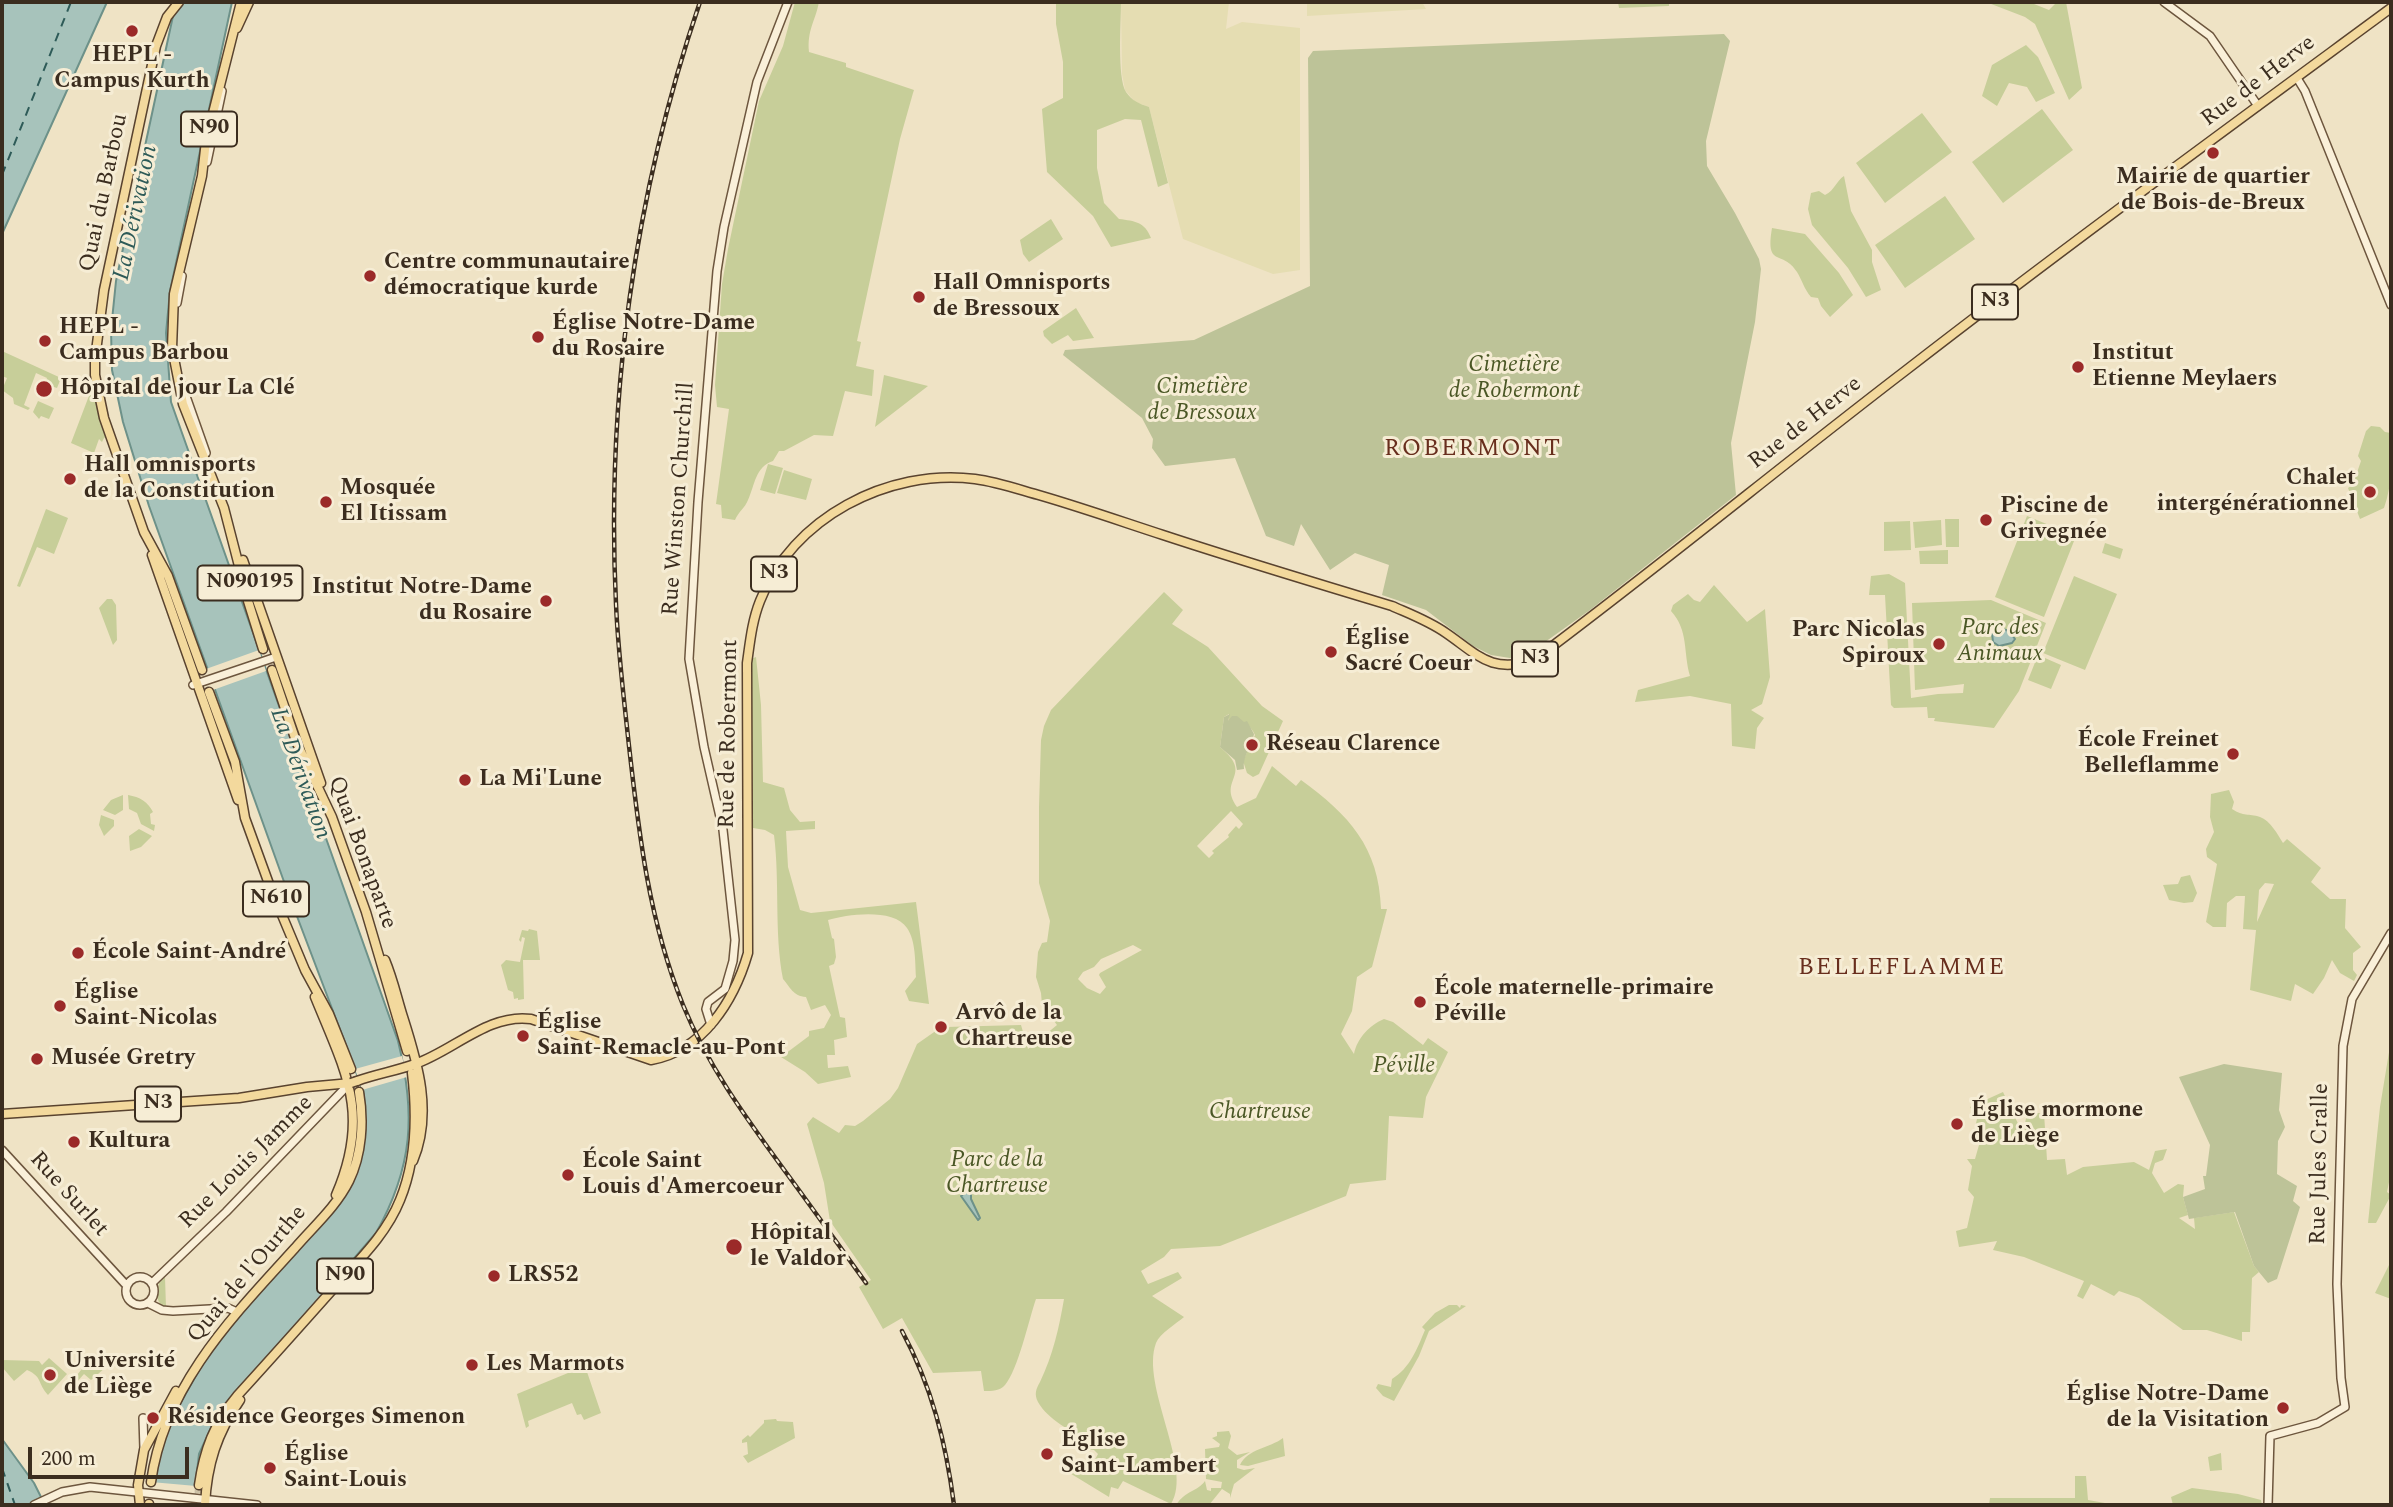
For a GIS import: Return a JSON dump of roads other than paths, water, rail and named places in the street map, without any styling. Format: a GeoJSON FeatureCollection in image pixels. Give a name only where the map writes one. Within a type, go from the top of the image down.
{"type":"FeatureCollection","features":[{"type":"Feature","properties":{"kind":"main road","name":"Quai du Barbou"},"geometry":{"type":"LineString","coordinates":[[145,532],[104,418],[97,387],[95,359],[104,290],[156,46],[170,13],[179,2]]}},
{"type":"Feature","properties":{"kind":"main road","name":"N90"},"geometry":{"type":"LineString","coordinates":[[241,2],[206,141],[202,176],[174,294],[172,348],[183,404],[214,477],[264,649]]}},
{"type":"Feature","properties":{"kind":"main road","name":"N90"},"geometry":{"type":"LineString","coordinates":[[229,52],[249,2]]}},
{"type":"Feature","properties":{"kind":"main road","name":"Rue de Herve"},"geometry":{"type":"LineString","coordinates":[[1202,546],[1392,606],[1431,624],[1484,660],[1513,666],[1534,660],[1622,594],[1904,371],[2391,8]]}},
{"type":"Feature","properties":{"kind":"main road","name":"Rue de Robermont"},"geometry":{"type":"LineString","coordinates":[[712,1025],[740,979],[748,953],[747,663],[752,630],[771,579],[797,544],[820,522],[874,491],[905,482],[945,477],[976,479],[1022,490],[1202,546]]}},
{"type":"Feature","properties":{"kind":"main road","name":"N090195"},"geometry":{"type":"LineString","coordinates":[[224,508],[276,657]]}},
{"type":"Feature","properties":{"kind":"main road","name":"N610"},"geometry":{"type":"LineString","coordinates":[[145,532],[168,576],[202,670]]}},
{"type":"Feature","properties":{"kind":"main road","name":"N610"},"geometry":{"type":"LineString","coordinates":[[145,532],[195,684],[270,884],[354,1082],[354,1135],[349,1161],[336,1195],[318,1221]]}},
{"type":"Feature","properties":{"kind":"main road"},"geometry":{"type":"LineString","coordinates":[[276,657],[332,817]]}},
{"type":"Feature","properties":{"kind":"main road","name":"Quai Bonaparte"},"geometry":{"type":"LineString","coordinates":[[272,670],[296,741],[332,817],[366,912],[407,1051]]}},
{"type":"Feature","properties":{"kind":"main road","name":"N610"},"geometry":{"type":"LineString","coordinates":[[209,692],[235,762],[245,818]]}},
{"type":"Feature","properties":{"kind":"main road"},"geometry":{"type":"LineString","coordinates":[[366,912],[390,971],[417,1064],[423,1132],[407,1176]]}},
{"type":"Feature","properties":{"kind":"main road","name":"N610"},"geometry":{"type":"LineString","coordinates":[[309,979],[329,1014],[351,1069]]}},
{"type":"Feature","properties":{"kind":"main road","name":"N3"},"geometry":{"type":"LineString","coordinates":[[2,1114],[239,1098],[354,1082],[409,1070],[491,1026],[513,1018],[531,1019],[651,1060],[679,1051],[712,1025]]}},
{"type":"Feature","properties":{"kind":"main road","name":"N90"},"geometry":{"type":"LineString","coordinates":[[199,1485],[205,1452],[214,1430],[232,1402],[382,1233],[402,1196],[415,1122],[409,1070]]}},
{"type":"Feature","properties":{"kind":"main road","name":"Quai de l'Ourthe"},"geometry":{"type":"LineString","coordinates":[[151,1482],[157,1449],[172,1409],[193,1372],[226,1325],[341,1195],[354,1167],[360,1131],[359,1092]]}},
{"type":"Feature","properties":{"kind":"main road","name":"N610"},"geometry":{"type":"LineString","coordinates":[[146,1505],[139,1492],[144,1450],[183,1379],[226,1325]]}},
{"type":"Feature","properties":{"kind":"main road","name":"N90"},"geometry":{"type":"LineString","coordinates":[[206,1502],[210,1460],[227,1420],[267,1364]]}},
{"type":"Feature","properties":{"kind":"street","name":"Rue Winston Churchill"},"geometry":{"type":"LineString","coordinates":[[712,1025],[706,1009],[708,1002],[725,989],[733,961],[735,940],[723,830],[704,747],[689,659],[695,542],[724,227],[757,82],[788,2]]}},
{"type":"Feature","properties":{"kind":"street"},"geometry":{"type":"LineString","coordinates":[[2164,2],[2210,37],[2258,107]]}},
{"type":"Feature","properties":{"kind":"street"},"geometry":{"type":"LineString","coordinates":[[2297,78],[2305,90],[2391,305]]}},
{"type":"Feature","properties":{"kind":"street"},"geometry":{"type":"LineString","coordinates":[[195,684],[276,657]]}},
{"type":"Feature","properties":{"kind":"street","name":"Rue Jules Cralle"},"geometry":{"type":"LineString","coordinates":[[2268,1505],[2270,1436],[2318,1423],[2345,1407],[2341,1378],[2337,1284],[2343,1046],[2352,999],[2391,933]]}},
{"type":"Feature","properties":{"kind":"street","name":"Rue Louis Jamme"},"geometry":{"type":"LineString","coordinates":[[152,1283],[354,1082]]}},
{"type":"Feature","properties":{"kind":"street","name":"Rue Surlet"},"geometry":{"type":"LineString","coordinates":[[2,1150],[127,1286]]}},
{"type":"Feature","properties":{"kind":"street"},"geometry":{"type":"LineString","coordinates":[[148,1303],[154,1294],[152,1283],[146,1278],[132,1280],[127,1286],[126,1295],[131,1302],[139,1305],[148,1303],[162,1310],[173,1311],[228,1308],[237,1312]]}},
{"type":"Feature","properties":{"kind":"street"},"geometry":{"type":"LineString","coordinates":[[143,1418],[144,1450]]}},
{"type":"Feature","properties":{"kind":"street"},"geometry":{"type":"LineString","coordinates":[[34,1505],[62,1492],[90,1487],[194,1497],[206,1502],[257,1505]]}},
{"type":"Feature","properties":{"kind":"water"},"geometry":{"type":"Polygon","coordinates":[[[2,2],[107,2],[2,234],[2,2]]]}},
{"type":"Feature","properties":{"kind":"water","name":"La Dérivation"},"geometry":{"type":"Polygon","coordinates":[[[176,2],[232,2],[170,291],[166,333],[171,402],[398,1041],[409,1116],[408,1140],[398,1185],[376,1233],[215,1419],[199,1454],[193,1505],[152,1505],[155,1475],[173,1416],[206,1358],[244,1310],[343,1198],[365,1118],[364,1095],[355,1069],[287,890],[149,506],[123,422],[112,370],[111,330],[116,281],[176,2]]]}},
{"type":"Feature","properties":{"kind":"water"},"geometry":{"type":"Polygon","coordinates":[[[2000,628],[2009,631],[2015,639],[2012,643],[1999,646],[1993,642],[1992,633],[2000,628]]]}},
{"type":"Feature","properties":{"kind":"water"},"geometry":{"type":"Polygon","coordinates":[[[968,1190],[971,1191],[971,1199],[980,1218],[978,1220],[961,1196],[968,1190]]]}},
{"type":"Feature","properties":{"kind":"water"},"geometry":{"type":"Polygon","coordinates":[[[2,1439],[34,1483],[45,1505],[2,1505],[2,1439]]]}},
{"type":"Feature","properties":{"kind":"tunnel"},"geometry":{"type":"LineString","coordinates":[[198,1505],[199,1485]]}},
{"type":"Feature","properties":{"kind":"railway"},"geometry":{"type":"LineString","coordinates":[[700,2],[677,75],[642,224],[621,375],[614,527],[616,604],[621,675],[637,812],[647,877],[662,942],[683,1005],[703,1048],[740,1108],[866,1283]]}},
{"type":"Feature","properties":{"kind":"railway"},"geometry":{"type":"LineString","coordinates":[[902,1331],[930,1394],[947,1460],[954,1505]]}},
{"type":"Feature","properties":{"kind":"place","name":"HEPL - Campus Kurth"},"geometry":{"type":"Point","coordinates":[132,31]}},
{"type":"Feature","properties":{"kind":"place","name":"Mairie de quartier de Bois-de-Breux"},"geometry":{"type":"Point","coordinates":[2213,153]}},
{"type":"Feature","properties":{"kind":"place","name":"Centre communautaire démocratique kurde"},"geometry":{"type":"Point","coordinates":[370,276]}},
{"type":"Feature","properties":{"kind":"place","name":"Hall Omnisports de Bressoux"},"geometry":{"type":"Point","coordinates":[919,297]}},
{"type":"Feature","properties":{"kind":"place","name":"Église Notre-Dame du Rosaire"},"geometry":{"type":"Point","coordinates":[538,337]}},
{"type":"Feature","properties":{"kind":"place","name":"HEPL - Campus Barbou"},"geometry":{"type":"Point","coordinates":[45,341]}},
{"type":"Feature","properties":{"kind":"place","name":"Institut Etienne Meylaers"},"geometry":{"type":"Point","coordinates":[2078,367]}},
{"type":"Feature","properties":{"kind":"place","name":"Hôpital de jour La Clé"},"geometry":{"type":"Point","coordinates":[44,389]}},
{"type":"Feature","properties":{"kind":"place","name":"Hall omnisports de la Constitution"},"geometry":{"type":"Point","coordinates":[70,479]}},
{"type":"Feature","properties":{"kind":"place","name":"Chalet intergénérationnel"},"geometry":{"type":"Point","coordinates":[2370,492]}},
{"type":"Feature","properties":{"kind":"place","name":"Mosquée El Itissam"},"geometry":{"type":"Point","coordinates":[326,502]}},
{"type":"Feature","properties":{"kind":"place","name":"Piscine de Grivegnée"},"geometry":{"type":"Point","coordinates":[1986,520]}},
{"type":"Feature","properties":{"kind":"place","name":"Institut Notre-Dame du Rosaire"},"geometry":{"type":"Point","coordinates":[546,601]}},
{"type":"Feature","properties":{"kind":"place","name":"Parc Nicolas Spiroux"},"geometry":{"type":"Point","coordinates":[1939,644]}},
{"type":"Feature","properties":{"kind":"place","name":"Église Sacré Coeur"},"geometry":{"type":"Point","coordinates":[1331,652]}},
{"type":"Feature","properties":{"kind":"place","name":"Réseau Clarence"},"geometry":{"type":"Point","coordinates":[1252,745]}},
{"type":"Feature","properties":{"kind":"place","name":"École Freinet Belleflamme"},"geometry":{"type":"Point","coordinates":[2233,754]}},
{"type":"Feature","properties":{"kind":"place","name":"La Mi'Lune"},"geometry":{"type":"Point","coordinates":[465,780]}},
{"type":"Feature","properties":{"kind":"place","name":"École Saint-André"},"geometry":{"type":"Point","coordinates":[78,953]}},
{"type":"Feature","properties":{"kind":"place","name":"École maternelle-primaire Péville"},"geometry":{"type":"Point","coordinates":[1420,1002]}},
{"type":"Feature","properties":{"kind":"place","name":"Église Saint-Nicolas"},"geometry":{"type":"Point","coordinates":[60,1006]}},
{"type":"Feature","properties":{"kind":"place","name":"Arvô de la Chartreuse"},"geometry":{"type":"Point","coordinates":[941,1027]}},
{"type":"Feature","properties":{"kind":"place","name":"Église Saint-Remacle-au-Pont"},"geometry":{"type":"Point","coordinates":[523,1036]}},
{"type":"Feature","properties":{"kind":"place","name":"Musée Gretry"},"geometry":{"type":"Point","coordinates":[37,1059]}},
{"type":"Feature","properties":{"kind":"place","name":"Église mormone de Liège"},"geometry":{"type":"Point","coordinates":[1957,1124]}},
{"type":"Feature","properties":{"kind":"place","name":"Kultura"},"geometry":{"type":"Point","coordinates":[74,1142]}},
{"type":"Feature","properties":{"kind":"place","name":"École Saint Louis d'Amercoeur"},"geometry":{"type":"Point","coordinates":[568,1175]}},
{"type":"Feature","properties":{"kind":"place","name":"Hôpital le Valdor"},"geometry":{"type":"Point","coordinates":[734,1247]}},
{"type":"Feature","properties":{"kind":"place","name":"LRS52"},"geometry":{"type":"Point","coordinates":[494,1276]}},
{"type":"Feature","properties":{"kind":"place","name":"Les Marmots"},"geometry":{"type":"Point","coordinates":[472,1365]}},
{"type":"Feature","properties":{"kind":"place","name":"Université de Liège"},"geometry":{"type":"Point","coordinates":[50,1375]}},
{"type":"Feature","properties":{"kind":"place","name":"Église Notre-Dame de la Visitation"},"geometry":{"type":"Point","coordinates":[2283,1408]}},
{"type":"Feature","properties":{"kind":"place","name":"Résidence Georges Simenon"},"geometry":{"type":"Point","coordinates":[153,1418]}},
{"type":"Feature","properties":{"kind":"place","name":"Église Saint-Lambert"},"geometry":{"type":"Point","coordinates":[1047,1454]}},
{"type":"Feature","properties":{"kind":"place","name":"Église Saint-Louis"},"geometry":{"type":"Point","coordinates":[270,1468]}},
{"type":"Feature","properties":{"kind":"district","name":"ROBERMONT"},"geometry":{"type":"Point","coordinates":[1473,450]}},
{"type":"Feature","properties":{"kind":"district","name":"BELLEFLAMME"},"geometry":{"type":"Point","coordinates":[1902,969]}},
{"type":"Feature","properties":{"kind":"park label","name":"Cimetière de Robermont"},"geometry":{"type":"Point","coordinates":[1514,379]}},
{"type":"Feature","properties":{"kind":"park label","name":"Cimetière de Bressoux"},"geometry":{"type":"Point","coordinates":[1202,401]}},
{"type":"Feature","properties":{"kind":"park label","name":"Parc des Animaux"},"geometry":{"type":"Point","coordinates":[2000,642]}},
{"type":"Feature","properties":{"kind":"park label","name":"Péville"},"geometry":{"type":"Point","coordinates":[1404,1067]}},
{"type":"Feature","properties":{"kind":"park label","name":"Chartreuse"},"geometry":{"type":"Point","coordinates":[1260,1113]}},
{"type":"Feature","properties":{"kind":"park label","name":"Parc de la Chartreuse"},"geometry":{"type":"Point","coordinates":[997,1174]}}]}
